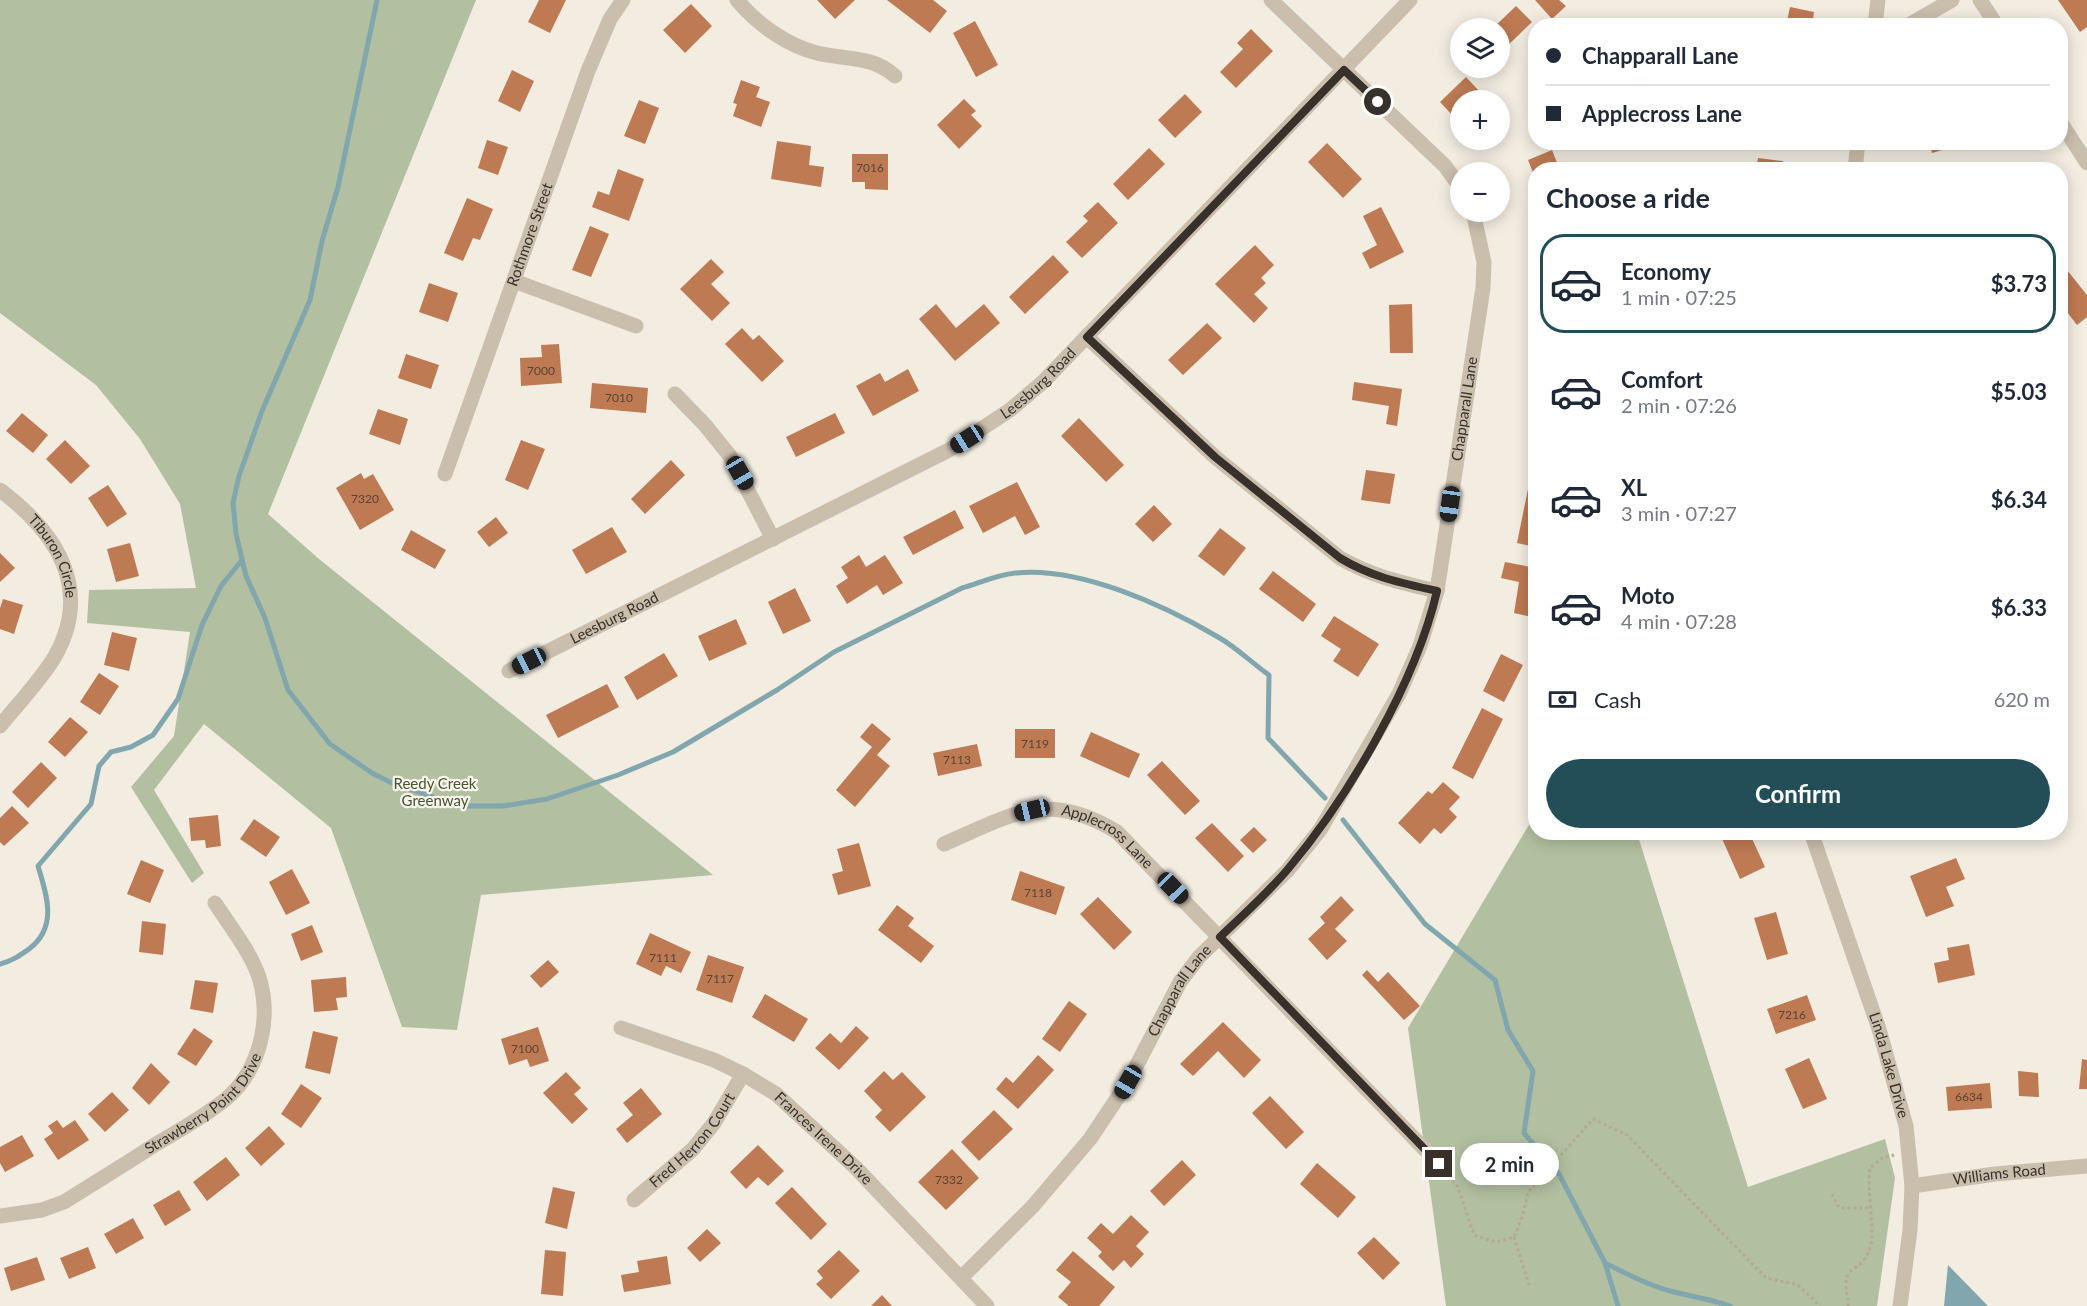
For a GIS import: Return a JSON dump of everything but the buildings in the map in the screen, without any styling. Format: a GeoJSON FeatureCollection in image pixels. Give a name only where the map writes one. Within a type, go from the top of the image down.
{"type":"FeatureCollection","features":[{"type":"Feature","properties":{"kind":"street","name":"Rothmore Street"},"geometry":{"type":"LineString","coordinates":[[445,474],[588,71],[610,19],[623,0]]}},
{"type":"Feature","properties":{"kind":"street"},"geometry":{"type":"LineString","coordinates":[[737,0],[756,21],[801,48],[825,55],[875,62],[895,76]]}},
{"type":"Feature","properties":{"kind":"street"},"geometry":{"type":"LineString","coordinates":[[1271,0],[1450,173]]}},
{"type":"Feature","properties":{"kind":"street","name":"Leesburg Road"},"geometry":{"type":"LineString","coordinates":[[509,671],[950,450],[989,425],[1043,381],[1087,337],[1410,0]]}},
{"type":"Feature","properties":{"kind":"street"},"geometry":{"type":"LineString","coordinates":[[1876,18],[1878,0]]}},
{"type":"Feature","properties":{"kind":"street"},"geometry":{"type":"LineString","coordinates":[[1921,18],[1952,0]]}},
{"type":"Feature","properties":{"kind":"street"},"geometry":{"type":"LineString","coordinates":[[1980,0],[1992,18]]}},
{"type":"Feature","properties":{"kind":"street"},"geometry":{"type":"LineString","coordinates":[[2068,134],[2087,163]]}},
{"type":"Feature","properties":{"kind":"street","name":"Chapparall Lane"},"geometry":{"type":"LineString","coordinates":[[962,1277],[1033,1206],[1090,1139],[1128,1082],[1180,982],[1220,937],[1287,871],[1338,803],[1399,694],[1420,646],[1437,591],[1483,288],[1484,262],[1475,222]]}},
{"type":"Feature","properties":{"kind":"street"},"geometry":{"type":"LineString","coordinates":[[514,280],[636,326]]}},
{"type":"Feature","properties":{"kind":"street"},"geometry":{"type":"LineString","coordinates":[[1087,337],[1215,457],[1340,558],[1383,579],[1437,591]]}},
{"type":"Feature","properties":{"kind":"street"},"geometry":{"type":"LineString","coordinates":[[675,394],[705,425],[730,456],[750,490],[773,539]]}},
{"type":"Feature","properties":{"kind":"street","name":"Tiburon Circle"},"geometry":{"type":"LineString","coordinates":[[0,490],[24,508],[51,539],[64,566],[70,605],[66,630],[54,657],[0,726]]}},
{"type":"Feature","properties":{"kind":"street","name":"Applecross Lane"},"geometry":{"type":"LineString","coordinates":[[944,844],[1007,816],[1032,810],[1061,809],[1085,814],[1122,836],[1439,1164]]}},
{"type":"Feature","properties":{"kind":"street","name":"Linda Lake Drive"},"geometry":{"type":"LineString","coordinates":[[1814,840],[1880,1029],[1906,1126],[1912,1186],[1910,1230],[1900,1306]]}},
{"type":"Feature","properties":{"kind":"street","name":"Strawberry Point Drive"},"geometry":{"type":"LineString","coordinates":[[0,1216],[42,1210],[64,1202],[195,1120],[227,1098],[243,1080],[255,1059],[262,1036],[262,989],[254,966],[215,903]]}},
{"type":"Feature","properties":{"kind":"street","name":"Frances Irene Drive"},"geometry":{"type":"LineString","coordinates":[[621,1028],[714,1060],[743,1074],[776,1095],[817,1130],[962,1277],[987,1306]]}},
{"type":"Feature","properties":{"kind":"street","name":"Fred Herron Court"},"geometry":{"type":"LineString","coordinates":[[634,1200],[693,1149],[714,1123],[743,1074]]}},
{"type":"Feature","properties":{"kind":"street","name":"Williams Road"},"geometry":{"type":"LineString","coordinates":[[1912,1186],[1995,1174],[2087,1166]]}},
{"type":"Feature","properties":{"kind":"path"},"geometry":{"type":"LineString","coordinates":[[1528,1285],[1514,1237],[1523,1215],[1527,1192],[1593,1119],[1627,1135],[1766,1278],[1798,1285],[1808,1292],[1820,1306]]}},
{"type":"Feature","properties":{"kind":"path"},"geometry":{"type":"LineString","coordinates":[[1847,1306],[1849,1304],[1844,1283],[1848,1272],[1860,1263],[1871,1248],[1870,1168],[1881,1158],[1910,1152]]}},
{"type":"Feature","properties":{"kind":"path"},"geometry":{"type":"LineString","coordinates":[[1439,1164],[1458,1187],[1474,1235],[1496,1242],[1514,1237]]}},
{"type":"Feature","properties":{"kind":"path"},"geometry":{"type":"LineString","coordinates":[[1832,1194],[1839,1208],[1869,1208]]}},
{"type":"Feature","properties":{"kind":"green space","name":"Reedy Creek Greenway"},"geometry":{"type":"Polygon","coordinates":[[[0,0],[476,0],[268,514],[319,559],[713,875],[481,895],[457,1030],[402,1027],[331,828],[204,724],[154,790],[204,873],[192,883],[131,787],[174,736],[190,632],[87,623],[89,590],[196,588],[180,504],[140,439],[96,385],[0,313],[0,0]]]}},
{"type":"Feature","properties":{"kind":"green space"},"geometry":{"type":"Polygon","coordinates":[[[1528,826],[1528,840],[1639,840],[1748,1187],[1885,1139],[1895,1178],[1877,1306],[1446,1306],[1408,1028],[1528,826]]]}},
{"type":"Feature","properties":{"kind":"water"},"geometry":{"type":"Polygon","coordinates":[[[1948,1265],[1988,1306],[1944,1306],[1948,1265]]]}},
{"type":"Feature","properties":{"kind":"waterway"},"geometry":{"type":"LineString","coordinates":[[377,0],[338,187],[322,241],[310,300],[262,411],[239,476],[233,503],[236,534],[246,576],[265,618],[288,690],[330,744],[372,773],[392,783],[459,806],[503,806],[547,799],[618,775],[673,752],[777,690],[834,652],[962,588],[1008,574],[1040,572],[1093,582],[1120,590],[1196,625],[1238,650],[1269,675],[1268,738],[1325,798]]}},
{"type":"Feature","properties":{"kind":"waterway"},"geometry":{"type":"LineString","coordinates":[[0,964],[12,960],[29,949],[44,931],[48,910],[38,866],[91,804],[99,766],[111,752],[131,747],[153,735],[178,699],[202,625],[221,586],[242,560]]}},
{"type":"Feature","properties":{"kind":"waterway"},"geometry":{"type":"LineString","coordinates":[[1343,820],[1425,924],[1495,980],[1508,1030],[1533,1071],[1524,1133],[1559,1174],[1605,1263],[1618,1306]]}},
{"type":"Feature","properties":{"kind":"waterway"},"geometry":{"type":"LineString","coordinates":[[1605,1263],[1656,1286],[1730,1306]]}},
{"type":"Feature","properties":{"kind":"route"},"geometry":{"type":"LineString","coordinates":[[1378,102],[1344,70],[1087,337],[1215,457],[1340,558],[1383,579],[1437,591],[1420,646],[1399,694],[1338,803],[1287,871],[1220,937],[1439,1164]]}}]}
